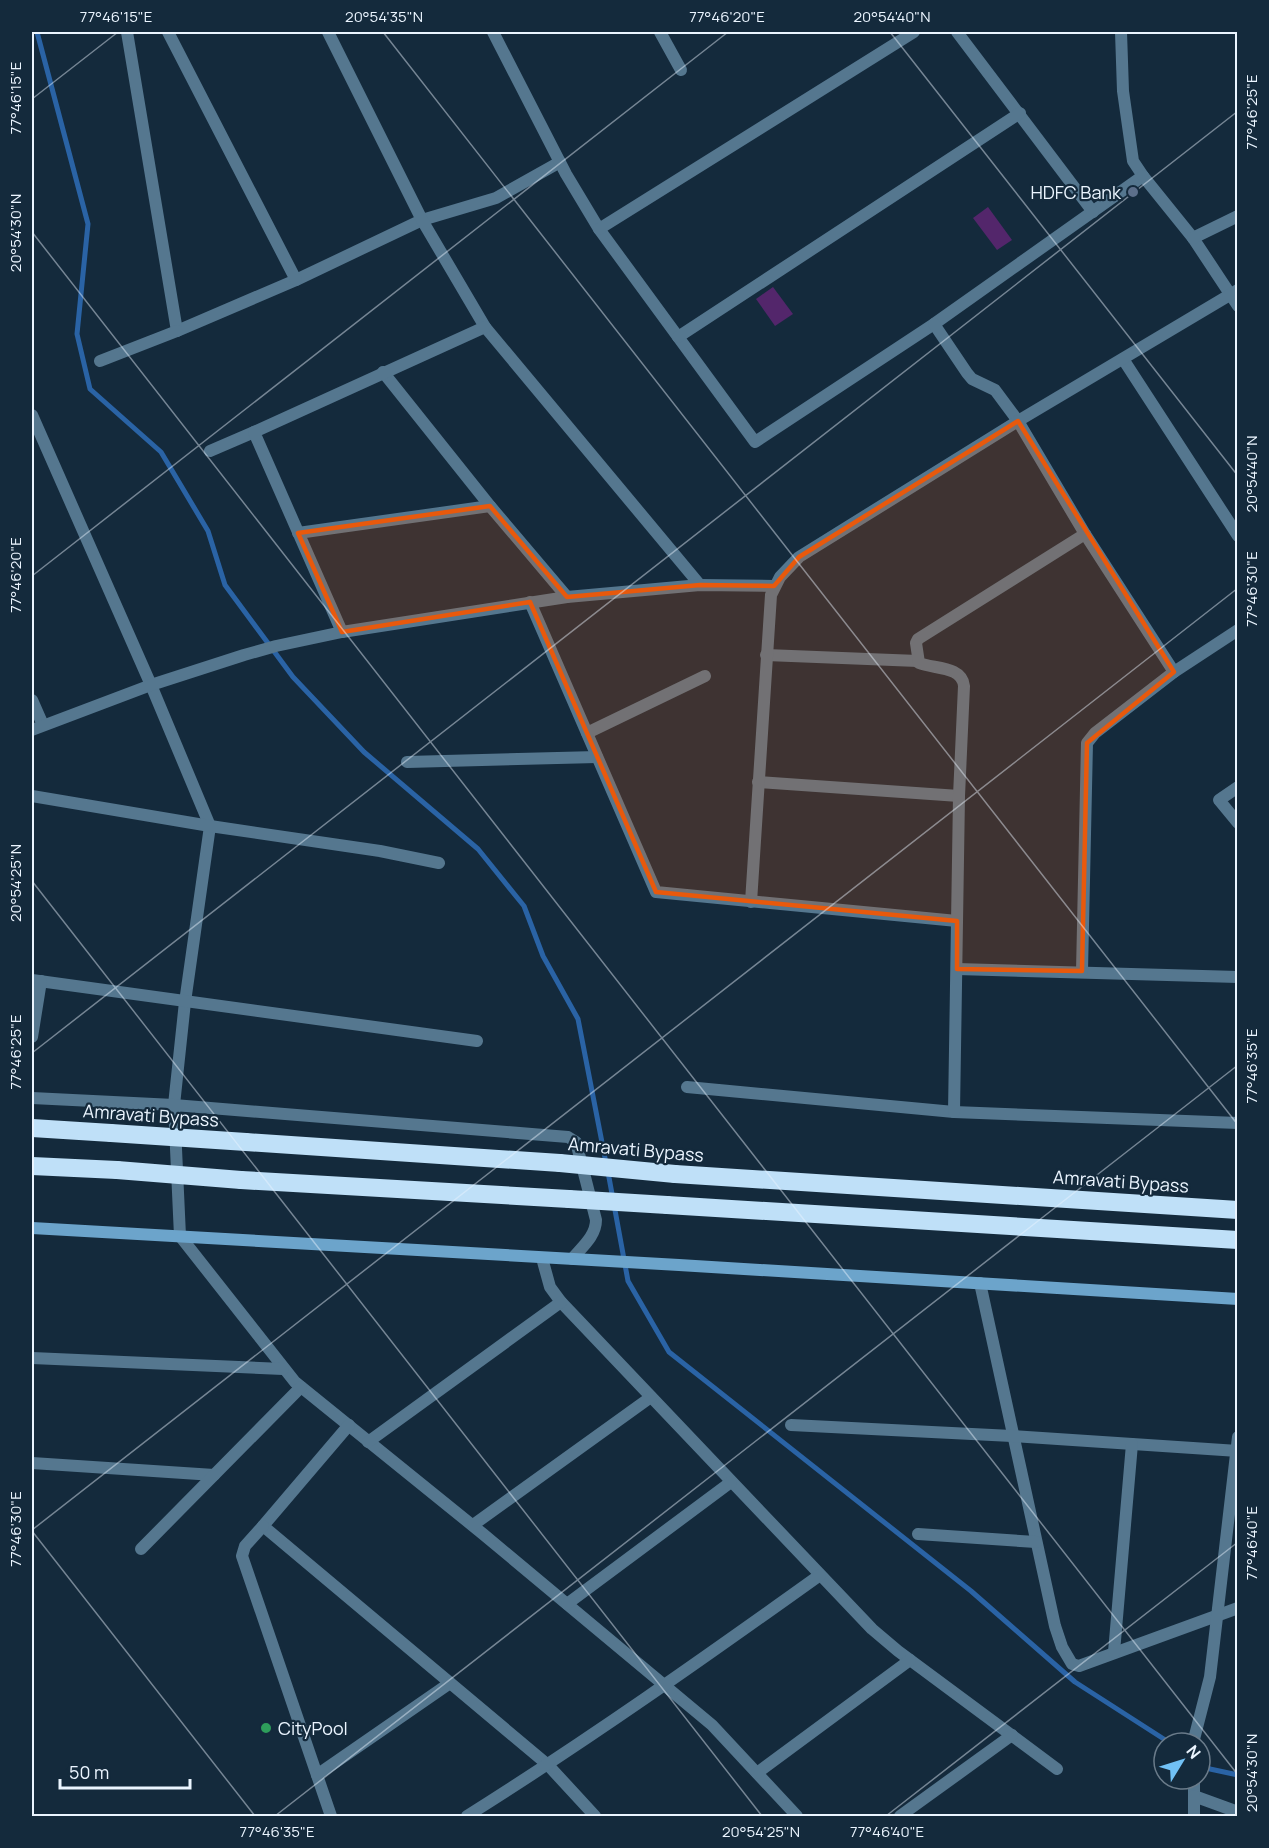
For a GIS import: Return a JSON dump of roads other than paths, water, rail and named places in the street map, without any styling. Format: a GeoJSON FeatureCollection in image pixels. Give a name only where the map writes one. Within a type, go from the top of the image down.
{"type":"FeatureCollection","features":[{"type":"Feature","properties":{"kind":"highway","name":"Amravati Bypass"},"geometry":{"type":"LineString","coordinates":[[32,1128],[560,1163],[675,1174],[1238,1210]]}},
{"type":"Feature","properties":{"kind":"highway"},"geometry":{"type":"LineString","coordinates":[[32,1166],[1238,1239]]}},
{"type":"Feature","properties":{"kind":"highway"},"geometry":{"type":"LineString","coordinates":[[1056,1198],[1056,1227]]}},
{"type":"Feature","properties":{"kind":"main road"},"geometry":{"type":"LineString","coordinates":[[32,1228],[1238,1299]]}},
{"type":"Feature","properties":{"kind":"street"},"geometry":{"type":"LineString","coordinates":[[127,32],[177,331]]}},
{"type":"Feature","properties":{"kind":"street"},"geometry":{"type":"LineString","coordinates":[[168,32],[296,280]]}},
{"type":"Feature","properties":{"kind":"street"},"geometry":{"type":"LineString","coordinates":[[328,32],[422,220],[485,327],[700,585]]}},
{"type":"Feature","properties":{"kind":"street"},"geometry":{"type":"LineString","coordinates":[[493,32],[566,174],[599,229],[755,442],[934,324],[1143,176]]}},
{"type":"Feature","properties":{"kind":"street"},"geometry":{"type":"LineString","coordinates":[[660,32],[681,70]]}},
{"type":"Feature","properties":{"kind":"street"},"geometry":{"type":"LineString","coordinates":[[599,229],[914,32]]}},
{"type":"Feature","properties":{"kind":"street"},"geometry":{"type":"LineString","coordinates":[[957,32],[1093,212]]}},
{"type":"Feature","properties":{"kind":"street"},"geometry":{"type":"LineString","coordinates":[[1121,32],[1123,91],[1131,150],[1136,168],[1234,292],[1238,306]]}},
{"type":"Feature","properties":{"kind":"street"},"geometry":{"type":"LineString","coordinates":[[678,337],[1020,113]]}},
{"type":"Feature","properties":{"kind":"street"},"geometry":{"type":"LineString","coordinates":[[100,361],[296,280],[422,220],[496,198],[560,162]]}},
{"type":"Feature","properties":{"kind":"street"},"geometry":{"type":"LineString","coordinates":[[1193,238],[1238,216]]}},
{"type":"Feature","properties":{"kind":"street"},"geometry":{"type":"LineString","coordinates":[[751,902],[766,655],[771,595],[774,586],[799,557],[1234,292]]}},
{"type":"Feature","properties":{"kind":"street"},"geometry":{"type":"LineString","coordinates":[[934,324],[967,373],[995,390],[1018,422],[1085,534],[1174,672]]}},
{"type":"Feature","properties":{"kind":"street"},"geometry":{"type":"LineString","coordinates":[[210,451],[485,327]]}},
{"type":"Feature","properties":{"kind":"street"},"geometry":{"type":"LineString","coordinates":[[1123,359],[1238,536]]}},
{"type":"Feature","properties":{"kind":"street"},"geometry":{"type":"LineString","coordinates":[[383,372],[490,506],[567,597]]}},
{"type":"Feature","properties":{"kind":"street"},"geometry":{"type":"LineString","coordinates":[[32,416],[210,826],[185,1002],[174,1105],[180,1236],[283,1369],[301,1387],[472,1525],[712,1725],[797,1816]]}},
{"type":"Feature","properties":{"kind":"street"},"geometry":{"type":"LineString","coordinates":[[254,432],[342,632]]}},
{"type":"Feature","properties":{"kind":"street"},"geometry":{"type":"LineString","coordinates":[[298,533],[490,506]]}},
{"type":"Feature","properties":{"kind":"street"},"geometry":{"type":"LineString","coordinates":[[918,661],[916,643],[918,639],[1085,534]]}},
{"type":"Feature","properties":{"kind":"street"},"geometry":{"type":"LineString","coordinates":[[32,700],[37,727],[244,655],[342,632],[567,597],[700,585],[774,586]]}},
{"type":"Feature","properties":{"kind":"street"},"geometry":{"type":"LineString","coordinates":[[530,602],[656,892],[957,921]]}},
{"type":"Feature","properties":{"kind":"street"},"geometry":{"type":"LineString","coordinates":[[1082,971],[1088,743],[1095,733],[1174,672],[1238,630]]}},
{"type":"Feature","properties":{"kind":"street"},"geometry":{"type":"LineString","coordinates":[[766,655],[918,661],[921,664],[957,673],[964,680],[959,796],[954,1112]]}},
{"type":"Feature","properties":{"kind":"street"},"geometry":{"type":"LineString","coordinates":[[587,733],[705,676]]}},
{"type":"Feature","properties":{"kind":"street"},"geometry":{"type":"LineString","coordinates":[[407,762],[597,757]]}},
{"type":"Feature","properties":{"kind":"street"},"geometry":{"type":"LineString","coordinates":[[758,782],[959,796]]}},
{"type":"Feature","properties":{"kind":"street"},"geometry":{"type":"LineString","coordinates":[[1238,787],[1219,800],[1238,823]]}},
{"type":"Feature","properties":{"kind":"street"},"geometry":{"type":"LineString","coordinates":[[32,796],[210,826],[380,851],[439,863]]}},
{"type":"Feature","properties":{"kind":"street"},"geometry":{"type":"LineString","coordinates":[[957,969],[1238,977]]}},
{"type":"Feature","properties":{"kind":"street"},"geometry":{"type":"LineString","coordinates":[[32,1037],[36,980],[477,1041]]}},
{"type":"Feature","properties":{"kind":"street"},"geometry":{"type":"LineString","coordinates":[[687,1087],[954,1112],[1238,1124]]}},
{"type":"Feature","properties":{"kind":"street"},"geometry":{"type":"LineString","coordinates":[[32,1098],[174,1105],[568,1137],[576,1142],[596,1220],[593,1233],[572,1259]]}},
{"type":"Feature","properties":{"kind":"street"},"geometry":{"type":"LineString","coordinates":[[542,1258],[550,1287],[561,1302],[872,1629],[1057,1769]]}},
{"type":"Feature","properties":{"kind":"street"},"geometry":{"type":"LineString","coordinates":[[980,1283],[1056,1632],[1072,1664],[1079,1666],[1238,1608]]}},
{"type":"Feature","properties":{"kind":"street"},"geometry":{"type":"LineString","coordinates":[[368,1442],[561,1302]]}},
{"type":"Feature","properties":{"kind":"street"},"geometry":{"type":"LineString","coordinates":[[32,1358],[283,1369]]}},
{"type":"Feature","properties":{"kind":"street"},"geometry":{"type":"LineString","coordinates":[[141,1549],[301,1387]]}},
{"type":"Feature","properties":{"kind":"street"},"geometry":{"type":"LineString","coordinates":[[472,1525],[651,1397]]}},
{"type":"Feature","properties":{"kind":"street"},"geometry":{"type":"LineString","coordinates":[[331,1816],[242,1556],[245,1546],[349,1425]]}},
{"type":"Feature","properties":{"kind":"street"},"geometry":{"type":"LineString","coordinates":[[791,1425],[1012,1436],[1237,1451]]}},
{"type":"Feature","properties":{"kind":"street"},"geometry":{"type":"LineString","coordinates":[[1196,1731],[1209,1677],[1218,1615],[1238,1437]]}},
{"type":"Feature","properties":{"kind":"street"},"geometry":{"type":"LineString","coordinates":[[1114,1652],[1132,1444]]}},
{"type":"Feature","properties":{"kind":"street"},"geometry":{"type":"LineString","coordinates":[[32,1463],[214,1475]]}},
{"type":"Feature","properties":{"kind":"street"},"geometry":{"type":"LineString","coordinates":[[567,1604],[731,1482]]}},
{"type":"Feature","properties":{"kind":"street"},"geometry":{"type":"LineString","coordinates":[[263,1526],[548,1765],[595,1816]]}},
{"type":"Feature","properties":{"kind":"street"},"geometry":{"type":"LineString","coordinates":[[918,1534],[1036,1542]]}},
{"type":"Feature","properties":{"kind":"street"},"geometry":{"type":"LineString","coordinates":[[467,1816],[548,1765],[664,1686],[820,1575]]}},
{"type":"Feature","properties":{"kind":"street"},"geometry":{"type":"LineString","coordinates":[[757,1773],[910,1660]]}},
{"type":"Feature","properties":{"kind":"street"},"geometry":{"type":"LineString","coordinates":[[316,1775],[450,1683]]}},
{"type":"Feature","properties":{"kind":"street"},"geometry":{"type":"LineString","coordinates":[[900,1816],[1012,1735]]}},
{"type":"Feature","properties":{"kind":"street"},"geometry":{"type":"LineString","coordinates":[[1194,1791],[1194,1816]]}},
{"type":"Feature","properties":{"kind":"street"},"geometry":{"type":"LineString","coordinates":[[1194,1796],[1238,1812]]}},
{"type":"Feature","properties":{"kind":"waterway"},"geometry":{"type":"LineString","coordinates":[[37,32],[88,224],[77,334],[90,389],[161,452],[208,531],[225,585],[293,677],[364,752],[478,849],[524,906],[543,956],[578,1019],[606,1163]]}},
{"type":"Feature","properties":{"kind":"waterway"},"geometry":{"type":"LineString","coordinates":[[608,1172],[628,1281],[669,1352],[971,1591],[1075,1682],[1152,1731]]}},
{"type":"Feature","properties":{"kind":"waterway"},"geometry":{"type":"LineString","coordinates":[[1212,1769],[1238,1775]]}},
{"type":"Feature","properties":{"kind":"place","name":"HDFC Bank"},"geometry":{"type":"Point","coordinates":[1133,192]}},
{"type":"Feature","properties":{"kind":"place","name":"CityPool"},"geometry":{"type":"Point","coordinates":[266,1728]}}]}
